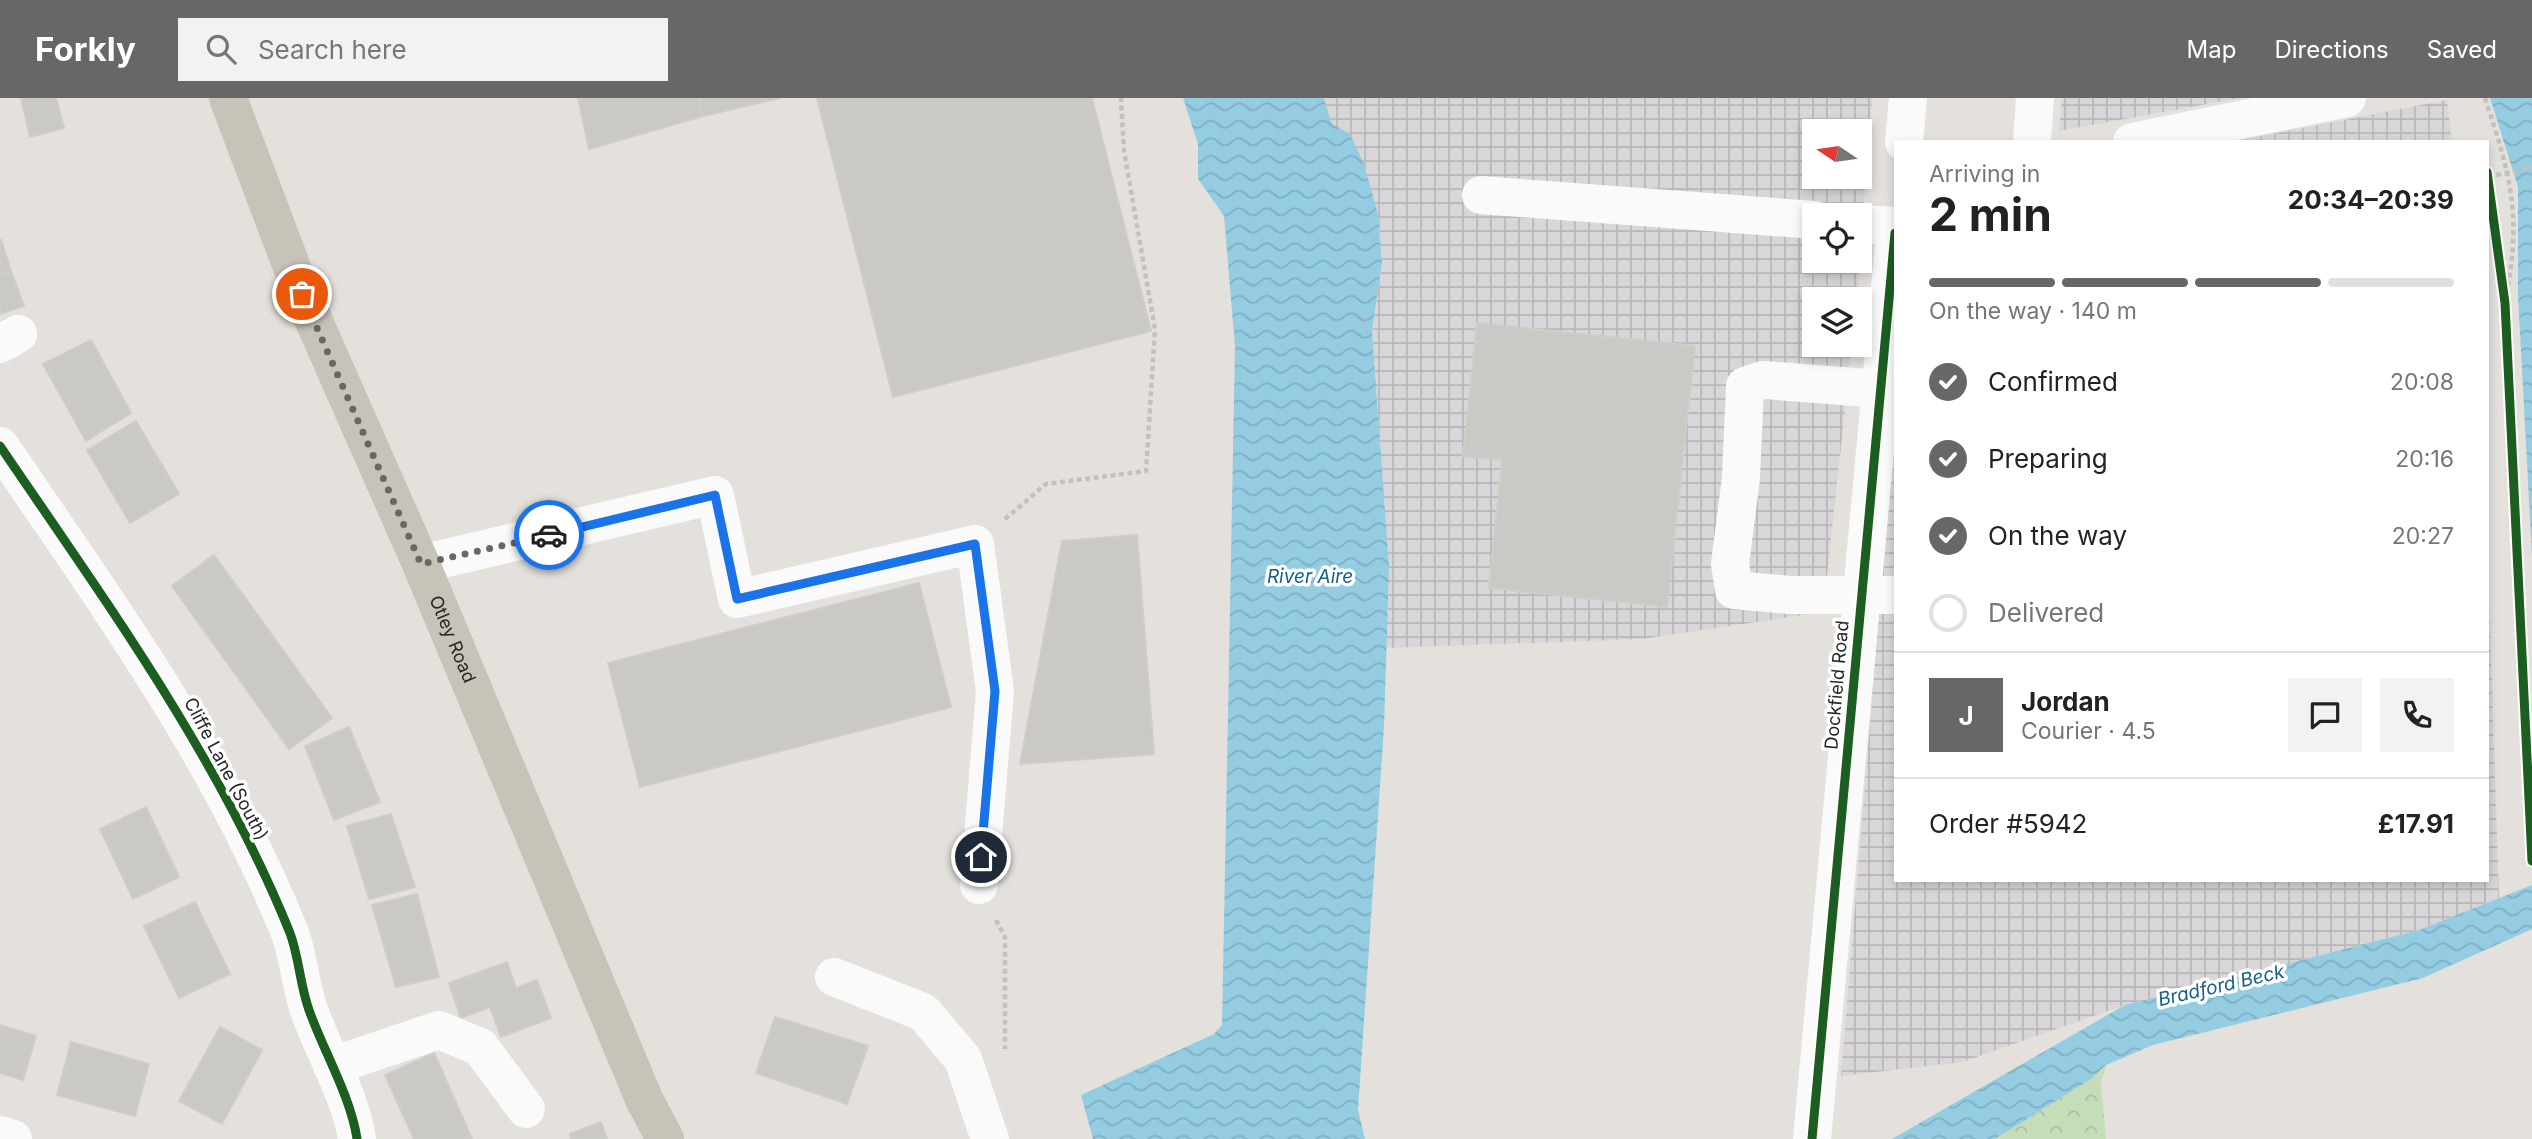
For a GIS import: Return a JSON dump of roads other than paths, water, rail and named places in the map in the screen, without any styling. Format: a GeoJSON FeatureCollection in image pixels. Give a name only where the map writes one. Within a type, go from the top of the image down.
{"type":"FeatureCollection","features":[{"type":"Feature","properties":{"kind":"main road","name":"Otley Road"},"geometry":{"type":"LineString","coordinates":[[228,98],[302,294],[421,564],[644,1099],[665,1139]]}},
{"type":"Feature","properties":{"kind":"street"},"geometry":{"type":"LineString","coordinates":[[1904,140],[1908,98]]}},
{"type":"Feature","properties":{"kind":"street"},"geometry":{"type":"LineString","coordinates":[[2032,140],[2035,98]]}},
{"type":"Feature","properties":{"kind":"street"},"geometry":{"type":"LineString","coordinates":[[2142,140],[2347,98]]}},
{"type":"Feature","properties":{"kind":"street"},"geometry":{"type":"LineString","coordinates":[[1481,195],[1802,219]]}},
{"type":"Feature","properties":{"kind":"street"},"geometry":{"type":"LineString","coordinates":[[1872,224],[1894,226]]}},
{"type":"Feature","properties":{"kind":"street","name":"Dockfield Road"},"geometry":{"type":"LineString","coordinates":[[1812,1139],[1878,596],[1881,389],[1894,244]]}},
{"type":"Feature","properties":{"kind":"street"},"geometry":{"type":"LineString","coordinates":[[1878,596],[1734,590],[1730,564],[1741,478],[1745,386],[1763,380],[1881,389]]}},
{"type":"Feature","properties":{"kind":"street","name":"Cliffe Lane (South)"},"geometry":{"type":"LineString","coordinates":[[0,446],[169,698],[243,830],[291,936],[308,1008],[332,1066],[357,1139]]}},
{"type":"Feature","properties":{"kind":"street"},"geometry":{"type":"LineString","coordinates":[[421,564],[715,495],[737,599],[975,544],[995,691],[979,885]]}},
{"type":"Feature","properties":{"kind":"street"},"geometry":{"type":"LineString","coordinates":[[834,976],[923,1012],[963,1059],[990,1139]]}},
{"type":"Feature","properties":{"kind":"street"},"geometry":{"type":"LineString","coordinates":[[332,1066],[439,1030],[480,1047],[526,1109]]}},
{"type":"Feature","properties":{"kind":"street"},"geometry":{"type":"LineString","coordinates":[[0,1135],[13,1139]]}},
{"type":"Feature","properties":{"kind":"water","name":"River Aire"},"geometry":{"type":"Polygon","coordinates":[[[1183,98],[1324,98],[1332,124],[1350,134],[1364,164],[1378,214],[1382,263],[1372,331],[1389,566],[1384,727],[1358,1110],[1365,1139],[1093,1139],[1081,1095],[1214,1034],[1222,1025],[1235,347],[1224,216],[1198,179],[1198,144],[1183,98]]]}},
{"type":"Feature","properties":{"kind":"water"},"geometry":{"type":"Polygon","coordinates":[[[2490,98],[2532,98],[2532,556],[2518,295],[2518,187],[2490,98]]]}},
{"type":"Feature","properties":{"kind":"water","name":"Bradford Beck"},"geometry":{"type":"Polygon","coordinates":[[[2532,885],[2532,929],[2423,978],[2153,1045],[2106,1065],[2091,1079],[1995,1139],[1892,1139],[2125,1005],[2419,930],[2532,885]]]}}]}
